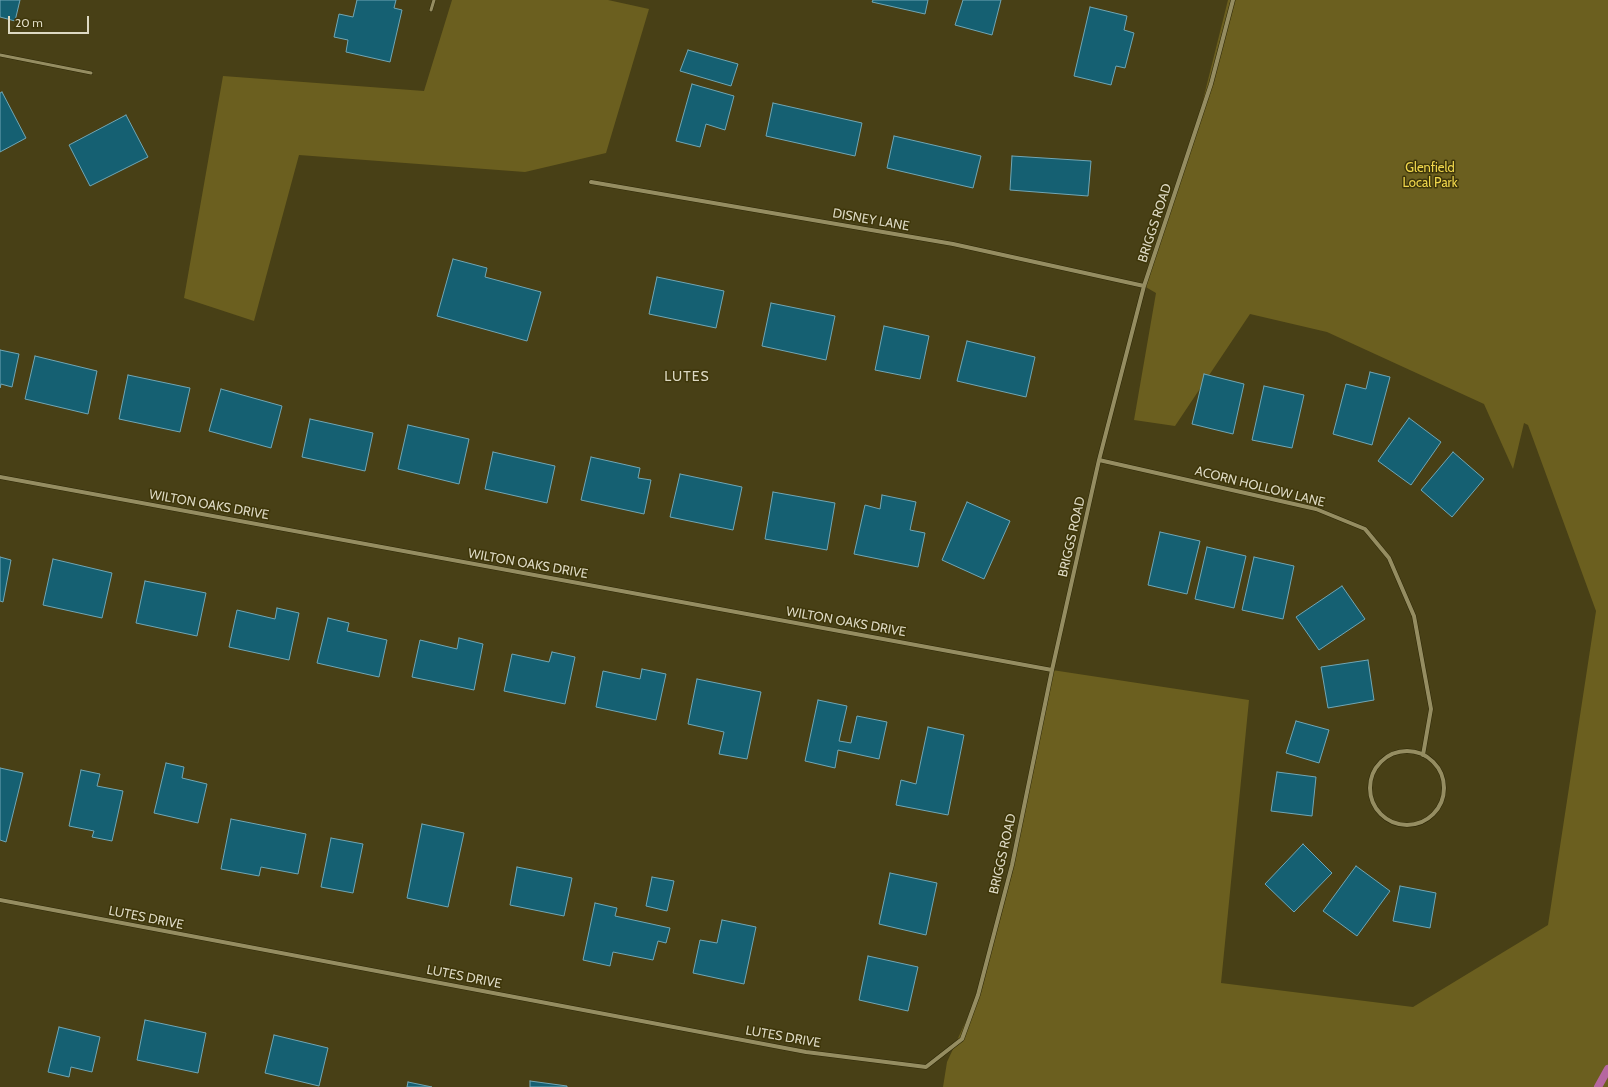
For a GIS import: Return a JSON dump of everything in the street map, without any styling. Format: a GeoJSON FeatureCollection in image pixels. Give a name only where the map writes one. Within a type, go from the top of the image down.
{"type":"FeatureCollection","features":[{"type":"Feature","properties":{"kind":"street","name":"BRIGGS ROAD"},"geometry":{"type":"LineString","coordinates":[[926,1067],[962,1039],[978,995],[1012,865],[1052,670],[1099,460],[1144,286],[1211,84],[1233,0]]}},
{"type":"Feature","properties":{"kind":"street","name":"DISNEY LANE"},"geometry":{"type":"LineString","coordinates":[[591,182],[952,244],[1144,286]]}},
{"type":"Feature","properties":{"kind":"street","name":"ACORN HOLLOW LANE"},"geometry":{"type":"LineString","coordinates":[[1099,460],[1316,509],[1365,530],[1389,558],[1414,616],[1432,710],[1423,755]]}},
{"type":"Feature","properties":{"kind":"street","name":"WILTON OAKS DRIVE"},"geometry":{"type":"LineString","coordinates":[[0,477],[1052,670]]}},
{"type":"Feature","properties":{"kind":"street"},"geometry":{"type":"LineString","coordinates":[[1398,752],[1411,752],[1423,755],[1433,762],[1440,771],[1443,783],[1443,795],[1440,806],[1432,816],[1422,822],[1411,826],[1399,825],[1388,820],[1378,812],[1372,801],[1370,789],[1372,776],[1378,765],[1387,757],[1398,752]]}},
{"type":"Feature","properties":{"kind":"street","name":"LUTES DRIVE"},"geometry":{"type":"LineString","coordinates":[[0,900],[798,1050],[926,1067]]}},
{"type":"Feature","properties":{"kind":"lane"},"geometry":{"type":"LineString","coordinates":[[431,10],[434,0]]}},
{"type":"Feature","properties":{"kind":"lane"},"geometry":{"type":"LineString","coordinates":[[0,55],[91,73]]}},
{"type":"Feature","properties":{"kind":"green space"},"geometry":{"type":"Polygon","coordinates":[[[452,0],[608,0],[649,9],[606,153],[525,172],[299,155],[254,321],[184,298],[223,76],[424,91],[452,0]]]}},
{"type":"Feature","properties":{"kind":"green space","name":"Glenfield Local Park"},"geometry":{"type":"Polygon","coordinates":[[[1228,0],[1608,0],[1608,1087],[943,1087],[947,1062],[978,995],[1012,865],[1052,670],[1249,700],[1221,983],[1413,1007],[1548,925],[1596,611],[1528,425],[1524,423],[1513,469],[1484,404],[1327,332],[1250,314],[1175,426],[1134,420],[1156,293],[1144,286],[1196,128],[1228,0]]]}},
{"type":"Feature","properties":{"kind":"building"},"geometry":{"type":"Polygon","coordinates":[[[0,0],[20,0],[15,21],[0,17],[0,0]]]}},
{"type":"Feature","properties":{"kind":"building"},"geometry":{"type":"Polygon","coordinates":[[[357,0],[396,0],[394,8],[402,10],[390,62],[346,52],[348,40],[334,37],[339,14],[353,17],[357,0]]]}},
{"type":"Feature","properties":{"kind":"building"},"geometry":{"type":"Polygon","coordinates":[[[873,0],[928,0],[925,14],[872,2],[873,0]]]}},
{"type":"Feature","properties":{"kind":"building"},"geometry":{"type":"Polygon","coordinates":[[[963,0],[1001,0],[992,35],[955,25],[963,0]]]}},
{"type":"Feature","properties":{"kind":"building"},"geometry":{"type":"Polygon","coordinates":[[[1090,7],[1127,16],[1124,30],[1134,33],[1125,68],[1116,66],[1111,85],[1074,76],[1090,7]]]}},
{"type":"Feature","properties":{"kind":"building"},"geometry":{"type":"Polygon","coordinates":[[[688,50],[738,64],[731,86],[680,71],[688,50]]]}},
{"type":"Feature","properties":{"kind":"building"},"geometry":{"type":"Polygon","coordinates":[[[692,84],[734,96],[725,130],[706,124],[700,147],[676,141],[692,84]]]}},
{"type":"Feature","properties":{"kind":"building"},"geometry":{"type":"Polygon","coordinates":[[[2,92],[26,138],[0,152],[0,93],[2,92]]]}},
{"type":"Feature","properties":{"kind":"building"},"geometry":{"type":"Polygon","coordinates":[[[773,103],[862,123],[855,156],[766,136],[773,103]]]}},
{"type":"Feature","properties":{"kind":"building"},"geometry":{"type":"Polygon","coordinates":[[[126,115],[148,157],[90,186],[69,145],[126,115]]]}},
{"type":"Feature","properties":{"kind":"building"},"geometry":{"type":"Polygon","coordinates":[[[894,136],[981,156],[973,188],[887,168],[894,136]]]}},
{"type":"Feature","properties":{"kind":"building"},"geometry":{"type":"Polygon","coordinates":[[[1012,156],[1091,161],[1088,196],[1010,190],[1012,156]]]}},
{"type":"Feature","properties":{"kind":"building"},"geometry":{"type":"Polygon","coordinates":[[[453,259],[487,268],[485,277],[541,292],[527,341],[437,316],[453,259]]]}},
{"type":"Feature","properties":{"kind":"building"},"geometry":{"type":"Polygon","coordinates":[[[657,277],[724,291],[716,328],[649,314],[657,277]]]}},
{"type":"Feature","properties":{"kind":"building"},"geometry":{"type":"Polygon","coordinates":[[[771,303],[835,316],[826,360],[762,346],[771,303]]]}},
{"type":"Feature","properties":{"kind":"building"},"geometry":{"type":"Polygon","coordinates":[[[884,326],[929,336],[920,379],[875,370],[884,326]]]}},
{"type":"Feature","properties":{"kind":"building"},"geometry":{"type":"Polygon","coordinates":[[[967,341],[1035,357],[1026,397],[957,381],[967,341]]]}},
{"type":"Feature","properties":{"kind":"building"},"geometry":{"type":"Polygon","coordinates":[[[0,350],[19,354],[12,387],[1,384],[0,388],[0,350]]]}},
{"type":"Feature","properties":{"kind":"building"},"geometry":{"type":"Polygon","coordinates":[[[35,356],[97,371],[88,414],[25,399],[35,356]]]}},
{"type":"Feature","properties":{"kind":"building"},"geometry":{"type":"Polygon","coordinates":[[[1370,372],[1390,377],[1372,445],[1333,434],[1346,384],[1366,389],[1370,372]]]}},
{"type":"Feature","properties":{"kind":"building"},"geometry":{"type":"Polygon","coordinates":[[[1204,374],[1244,384],[1233,434],[1192,424],[1204,374]]]}},
{"type":"Feature","properties":{"kind":"building"},"geometry":{"type":"Polygon","coordinates":[[[128,375],[190,388],[180,432],[119,419],[128,375]]]}},
{"type":"Feature","properties":{"kind":"building"},"geometry":{"type":"Polygon","coordinates":[[[1264,386],[1304,395],[1292,448],[1252,440],[1264,386]]]}},
{"type":"Feature","properties":{"kind":"building"},"geometry":{"type":"Polygon","coordinates":[[[221,389],[282,406],[271,448],[209,431],[221,389]]]}},
{"type":"Feature","properties":{"kind":"building"},"geometry":{"type":"Polygon","coordinates":[[[1409,418],[1441,442],[1411,485],[1378,461],[1409,418]]]}},
{"type":"Feature","properties":{"kind":"building"},"geometry":{"type":"Polygon","coordinates":[[[310,419],[373,433],[365,471],[302,457],[310,419]]]}},
{"type":"Feature","properties":{"kind":"building"},"geometry":{"type":"Polygon","coordinates":[[[408,425],[469,439],[459,484],[398,469],[408,425]]]}},
{"type":"Feature","properties":{"kind":"building"},"geometry":{"type":"Polygon","coordinates":[[[493,452],[555,466],[547,503],[485,489],[493,452]]]}},
{"type":"Feature","properties":{"kind":"building"},"geometry":{"type":"Polygon","coordinates":[[[1453,452],[1484,479],[1452,517],[1421,490],[1453,452]]]}},
{"type":"Feature","properties":{"kind":"building"},"geometry":{"type":"Polygon","coordinates":[[[591,457],[640,468],[638,478],[651,480],[644,514],[581,500],[591,457]]]}},
{"type":"Feature","properties":{"kind":"building"},"geometry":{"type":"Polygon","coordinates":[[[680,474],[742,487],[733,530],[670,517],[680,474]]]}},
{"type":"Feature","properties":{"kind":"building"},"geometry":{"type":"Polygon","coordinates":[[[773,492],[835,503],[827,550],[765,539],[773,492]]]}},
{"type":"Feature","properties":{"kind":"building"},"geometry":{"type":"Polygon","coordinates":[[[882,495],[916,502],[910,530],[925,533],[918,567],[854,554],[865,505],[880,509],[882,495]]]}},
{"type":"Feature","properties":{"kind":"building"},"geometry":{"type":"Polygon","coordinates":[[[967,502],[1010,521],[984,579],[942,560],[967,502]]]}},
{"type":"Feature","properties":{"kind":"building"},"geometry":{"type":"Polygon","coordinates":[[[1160,532],[1200,541],[1187,594],[1148,585],[1160,532]]]}},
{"type":"Feature","properties":{"kind":"building"},"geometry":{"type":"Polygon","coordinates":[[[1207,547],[1246,556],[1234,608],[1195,599],[1207,547]]]}},
{"type":"Feature","properties":{"kind":"building"},"geometry":{"type":"Polygon","coordinates":[[[0,557],[11,560],[3,602],[0,601],[0,557]]]}},
{"type":"Feature","properties":{"kind":"building"},"geometry":{"type":"Polygon","coordinates":[[[1254,557],[1294,566],[1283,619],[1242,610],[1254,557]]]}},
{"type":"Feature","properties":{"kind":"building"},"geometry":{"type":"Polygon","coordinates":[[[53,559],[112,573],[102,618],[43,605],[53,559]]]}},
{"type":"Feature","properties":{"kind":"building"},"geometry":{"type":"Polygon","coordinates":[[[145,581],[206,593],[197,636],[136,623],[145,581]]]}},
{"type":"Feature","properties":{"kind":"building"},"geometry":{"type":"Polygon","coordinates":[[[1342,586],[1365,619],[1319,650],[1296,617],[1342,586]]]}},
{"type":"Feature","properties":{"kind":"building"},"geometry":{"type":"Polygon","coordinates":[[[277,608],[299,613],[289,660],[229,647],[237,610],[275,619],[277,608]]]}},
{"type":"Feature","properties":{"kind":"building"},"geometry":{"type":"Polygon","coordinates":[[[328,618],[349,623],[347,631],[387,640],[379,677],[317,663],[328,618]]]}},
{"type":"Feature","properties":{"kind":"building"},"geometry":{"type":"Polygon","coordinates":[[[459,638],[483,644],[474,690],[412,677],[420,640],[457,649],[459,638]]]}},
{"type":"Feature","properties":{"kind":"building"},"geometry":{"type":"Polygon","coordinates":[[[552,652],[575,657],[565,704],[504,691],[512,654],[549,662],[552,652]]]}},
{"type":"Feature","properties":{"kind":"building"},"geometry":{"type":"Polygon","coordinates":[[[1368,660],[1374,700],[1328,708],[1321,667],[1368,660]]]}},
{"type":"Feature","properties":{"kind":"building"},"geometry":{"type":"Polygon","coordinates":[[[642,669],[666,674],[656,720],[596,707],[603,671],[640,679],[642,669]]]}},
{"type":"Feature","properties":{"kind":"building"},"geometry":{"type":"Polygon","coordinates":[[[697,679],[761,692],[747,759],[719,754],[724,732],[688,724],[697,679]]]}},
{"type":"Feature","properties":{"kind":"building"},"geometry":{"type":"Polygon","coordinates":[[[818,700],[847,706],[839,741],[851,743],[857,716],[887,722],[879,759],[838,750],[835,768],[805,761],[818,700]]]}},
{"type":"Feature","properties":{"kind":"building"},"geometry":{"type":"Polygon","coordinates":[[[1296,721],[1329,730],[1319,763],[1286,753],[1296,721]]]}},
{"type":"Feature","properties":{"kind":"building"},"geometry":{"type":"Polygon","coordinates":[[[928,727],[964,735],[948,815],[896,805],[901,780],[916,784],[928,727]]]}},
{"type":"Feature","properties":{"kind":"building"},"geometry":{"type":"Polygon","coordinates":[[[166,763],[184,767],[182,778],[207,784],[198,823],[154,813],[166,763]]]}},
{"type":"Feature","properties":{"kind":"building"},"geometry":{"type":"Polygon","coordinates":[[[0,768],[23,773],[6,842],[0,840],[0,768]]]}},
{"type":"Feature","properties":{"kind":"building"},"geometry":{"type":"Polygon","coordinates":[[[81,770],[100,774],[97,786],[123,791],[112,841],[92,837],[94,831],[69,826],[81,770]]]}},
{"type":"Feature","properties":{"kind":"building"},"geometry":{"type":"Polygon","coordinates":[[[1277,772],[1316,777],[1312,816],[1271,811],[1277,772]]]}},
{"type":"Feature","properties":{"kind":"building"},"geometry":{"type":"Polygon","coordinates":[[[231,819],[306,834],[298,874],[261,867],[259,876],[221,869],[231,819]]]}},
{"type":"Feature","properties":{"kind":"building"},"geometry":{"type":"Polygon","coordinates":[[[422,824],[464,833],[448,907],[407,898],[422,824]]]}},
{"type":"Feature","properties":{"kind":"building"},"geometry":{"type":"Polygon","coordinates":[[[331,838],[363,844],[353,893],[321,887],[331,838]]]}},
{"type":"Feature","properties":{"kind":"building"},"geometry":{"type":"Polygon","coordinates":[[[1303,844],[1332,873],[1294,912],[1265,884],[1303,844]]]}},
{"type":"Feature","properties":{"kind":"building"},"geometry":{"type":"Polygon","coordinates":[[[1356,866],[1390,891],[1357,936],[1323,911],[1356,866]]]}},
{"type":"Feature","properties":{"kind":"building"},"geometry":{"type":"Polygon","coordinates":[[[517,867],[572,878],[564,916],[510,905],[517,867]]]}},
{"type":"Feature","properties":{"kind":"building"},"geometry":{"type":"Polygon","coordinates":[[[890,873],[937,883],[926,935],[879,924],[890,873]]]}},
{"type":"Feature","properties":{"kind":"building"},"geometry":{"type":"Polygon","coordinates":[[[652,877],[674,881],[667,911],[646,906],[652,877]]]}},
{"type":"Feature","properties":{"kind":"building"},"geometry":{"type":"Polygon","coordinates":[[[1400,886],[1436,893],[1430,928],[1393,921],[1400,886]]]}},
{"type":"Feature","properties":{"kind":"building"},"geometry":{"type":"Polygon","coordinates":[[[595,903],[617,908],[615,916],[670,928],[666,943],[658,941],[653,960],[613,952],[610,966],[583,960],[595,903]]]}},
{"type":"Feature","properties":{"kind":"building"},"geometry":{"type":"Polygon","coordinates":[[[722,920],[756,927],[744,984],[693,973],[700,940],[717,943],[722,920]]]}},
{"type":"Feature","properties":{"kind":"building"},"geometry":{"type":"Polygon","coordinates":[[[868,956],[918,967],[908,1011],[859,1000],[868,956]]]}},
{"type":"Feature","properties":{"kind":"building"},"geometry":{"type":"Polygon","coordinates":[[[145,1020],[206,1033],[198,1073],[137,1060],[145,1020]]]}},
{"type":"Feature","properties":{"kind":"building"},"geometry":{"type":"Polygon","coordinates":[[[59,1027],[100,1037],[92,1072],[71,1067],[69,1077],[48,1072],[59,1027]]]}},
{"type":"Feature","properties":{"kind":"building"},"geometry":{"type":"Polygon","coordinates":[[[274,1035],[328,1048],[319,1086],[265,1073],[274,1035]]]}},
{"type":"Feature","properties":{"kind":"building"},"geometry":{"type":"Polygon","coordinates":[[[530,1081],[567,1086],[567,1087],[530,1087],[530,1081]]]}},
{"type":"Feature","properties":{"kind":"building"},"geometry":{"type":"Polygon","coordinates":[[[408,1082],[432,1087],[407,1087],[408,1082]]]}},
{"type":"Feature","properties":{"kind":"waterway"},"geometry":{"type":"LineString","coordinates":[[1598,1087],[1608,1069]]}},
{"type":"Feature","properties":{"kind":"district","name":"LUTES"},"geometry":{"type":"Point","coordinates":[687,377]}}]}
